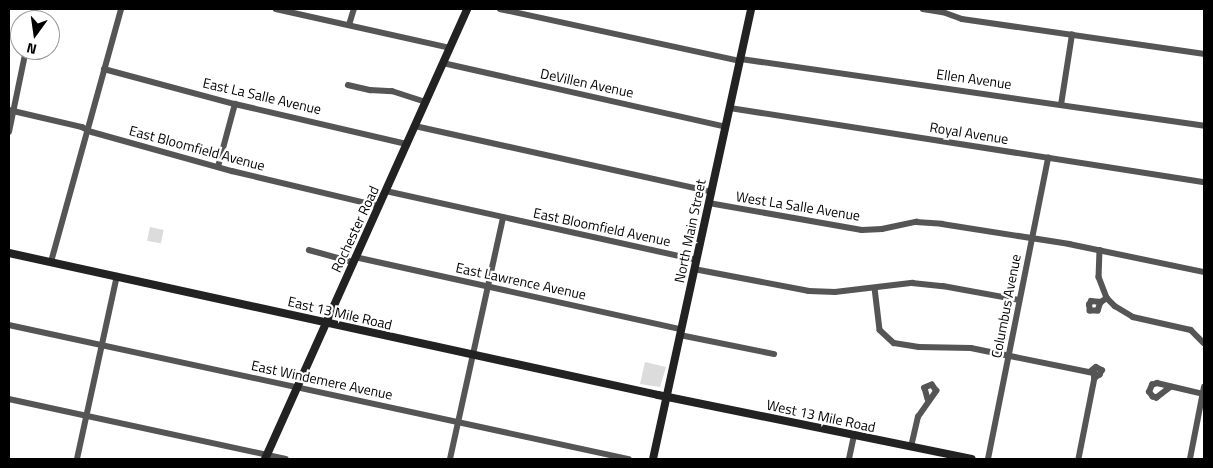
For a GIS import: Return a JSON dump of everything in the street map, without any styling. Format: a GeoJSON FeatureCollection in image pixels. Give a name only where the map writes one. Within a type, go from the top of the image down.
{"type":"FeatureCollection","features":[{"type":"Feature","properties":{"kind":"main road","name":"Rochester Road"},"geometry":{"type":"LineString","coordinates":[[265,457],[324,323],[468,9]]}},
{"type":"Feature","properties":{"kind":"main road","name":"North Main Street"},"geometry":{"type":"LineString","coordinates":[[653,459],[751,9]]}},
{"type":"Feature","properties":{"kind":"main road","name":"East 13 Mile Road"},"geometry":{"type":"LineString","coordinates":[[9,253],[666,397]]}},
{"type":"Feature","properties":{"kind":"main road","name":"West 13 Mile Road"},"geometry":{"type":"LineString","coordinates":[[666,397],[972,459]]}},
{"type":"Feature","properties":{"kind":"street"},"geometry":{"type":"LineString","coordinates":[[51,262],[87,129],[107,70],[121,9]]}},
{"type":"Feature","properties":{"kind":"street"},"geometry":{"type":"LineString","coordinates":[[276,9],[450,48]]}},
{"type":"Feature","properties":{"kind":"street"},"geometry":{"type":"LineString","coordinates":[[349,25],[354,9]]}},
{"type":"Feature","properties":{"kind":"street","name":"Ellen Avenue"},"geometry":{"type":"LineString","coordinates":[[500,9],[740,60],[1204,126]]}},
{"type":"Feature","properties":{"kind":"street"},"geometry":{"type":"LineString","coordinates":[[922,9],[946,13],[962,19],[1204,54]]}},
{"type":"Feature","properties":{"kind":"street"},"geometry":{"type":"LineString","coordinates":[[1061,105],[1072,35]]}},
{"type":"Feature","properties":{"kind":"street"},"geometry":{"type":"LineString","coordinates":[[9,132],[11,111],[24,60]]}},
{"type":"Feature","properties":{"kind":"street","name":"DeVillen Avenue"},"geometry":{"type":"LineString","coordinates":[[443,63],[726,127]]}},
{"type":"Feature","properties":{"kind":"street","name":"East La Salle Avenue"},"geometry":{"type":"LineString","coordinates":[[107,70],[235,104],[407,144]]}},
{"type":"Feature","properties":{"kind":"street"},"geometry":{"type":"LineString","coordinates":[[348,85],[370,90],[392,91],[426,102]]}},
{"type":"Feature","properties":{"kind":"street"},"geometry":{"type":"LineString","coordinates":[[218,167],[235,104]]}},
{"type":"Feature","properties":{"kind":"street","name":"Royal Avenue"},"geometry":{"type":"LineString","coordinates":[[730,108],[1204,182]]}},
{"type":"Feature","properties":{"kind":"street","name":"East Bloomfield Avenue"},"geometry":{"type":"LineString","coordinates":[[11,111],[87,129],[218,167],[379,206]]}},
{"type":"Feature","properties":{"kind":"street"},"geometry":{"type":"LineString","coordinates":[[415,126],[712,192]]}},
{"type":"Feature","properties":{"kind":"street","name":"Columbus Avenue"},"geometry":{"type":"LineString","coordinates":[[988,459],[1048,158]]}},
{"type":"Feature","properties":{"kind":"street","name":"East Bloomfield Avenue"},"geometry":{"type":"LineString","coordinates":[[386,191],[696,260]]}},
{"type":"Feature","properties":{"kind":"street","name":"West La Salle Avenue"},"geometry":{"type":"LineString","coordinates":[[709,204],[862,230],[926,222],[1100,250],[1204,272]]}},
{"type":"Feature","properties":{"kind":"street"},"geometry":{"type":"LineString","coordinates":[[450,459],[503,218]]}},
{"type":"Feature","properties":{"kind":"street","name":"East Lawrence Avenue"},"geometry":{"type":"LineString","coordinates":[[309,250],[488,287],[774,354]]}},
{"type":"Feature","properties":{"kind":"street"},"geometry":{"type":"LineString","coordinates":[[1100,250],[1099,277],[1107,298],[1121,311],[1133,317],[1186,328],[1195,332],[1204,342]]}},
{"type":"Feature","properties":{"kind":"street"},"geometry":{"type":"LineString","coordinates":[[694,269],[809,291],[835,292],[896,284],[926,284],[1019,300]]}},
{"type":"Feature","properties":{"kind":"street"},"geometry":{"type":"LineString","coordinates":[[77,459],[117,276]]}},
{"type":"Feature","properties":{"kind":"street"},"geometry":{"type":"LineString","coordinates":[[875,288],[879,327],[883,335],[894,343],[919,347],[962,347],[1100,375],[1102,370]]}},
{"type":"Feature","properties":{"kind":"street"},"geometry":{"type":"LineString","coordinates":[[1101,302],[1107,298]]}},
{"type":"Feature","properties":{"kind":"street","name":"East Windemere Avenue"},"geometry":{"type":"LineString","coordinates":[[9,324],[629,459]]}},
{"type":"Feature","properties":{"kind":"street"},"geometry":{"type":"LineString","coordinates":[[1079,459],[1093,374]]}},
{"type":"Feature","properties":{"kind":"street"},"geometry":{"type":"LineString","coordinates":[[1171,387],[1204,394]]}},
{"type":"Feature","properties":{"kind":"street"},"geometry":{"type":"LineString","coordinates":[[1190,459],[1204,387]]}},
{"type":"Feature","properties":{"kind":"street"},"geometry":{"type":"LineString","coordinates":[[9,399],[265,457],[286,459]]}},
{"type":"Feature","properties":{"kind":"street"},"geometry":{"type":"LineString","coordinates":[[911,447],[918,416],[928,399]]}},
{"type":"Feature","properties":{"kind":"street"},"geometry":{"type":"LineString","coordinates":[[849,459],[854,435]]}},
{"type":"Feature","properties":{"kind":"shaded area"},"geometry":{"type":"Polygon","coordinates":[[[150,227],[164,230],[161,244],[147,241],[150,227]]]}},
{"type":"Feature","properties":{"kind":"shaded area"},"geometry":{"type":"Polygon","coordinates":[[[645,362],[666,367],[660,387],[640,384],[645,362]]]}}]}
